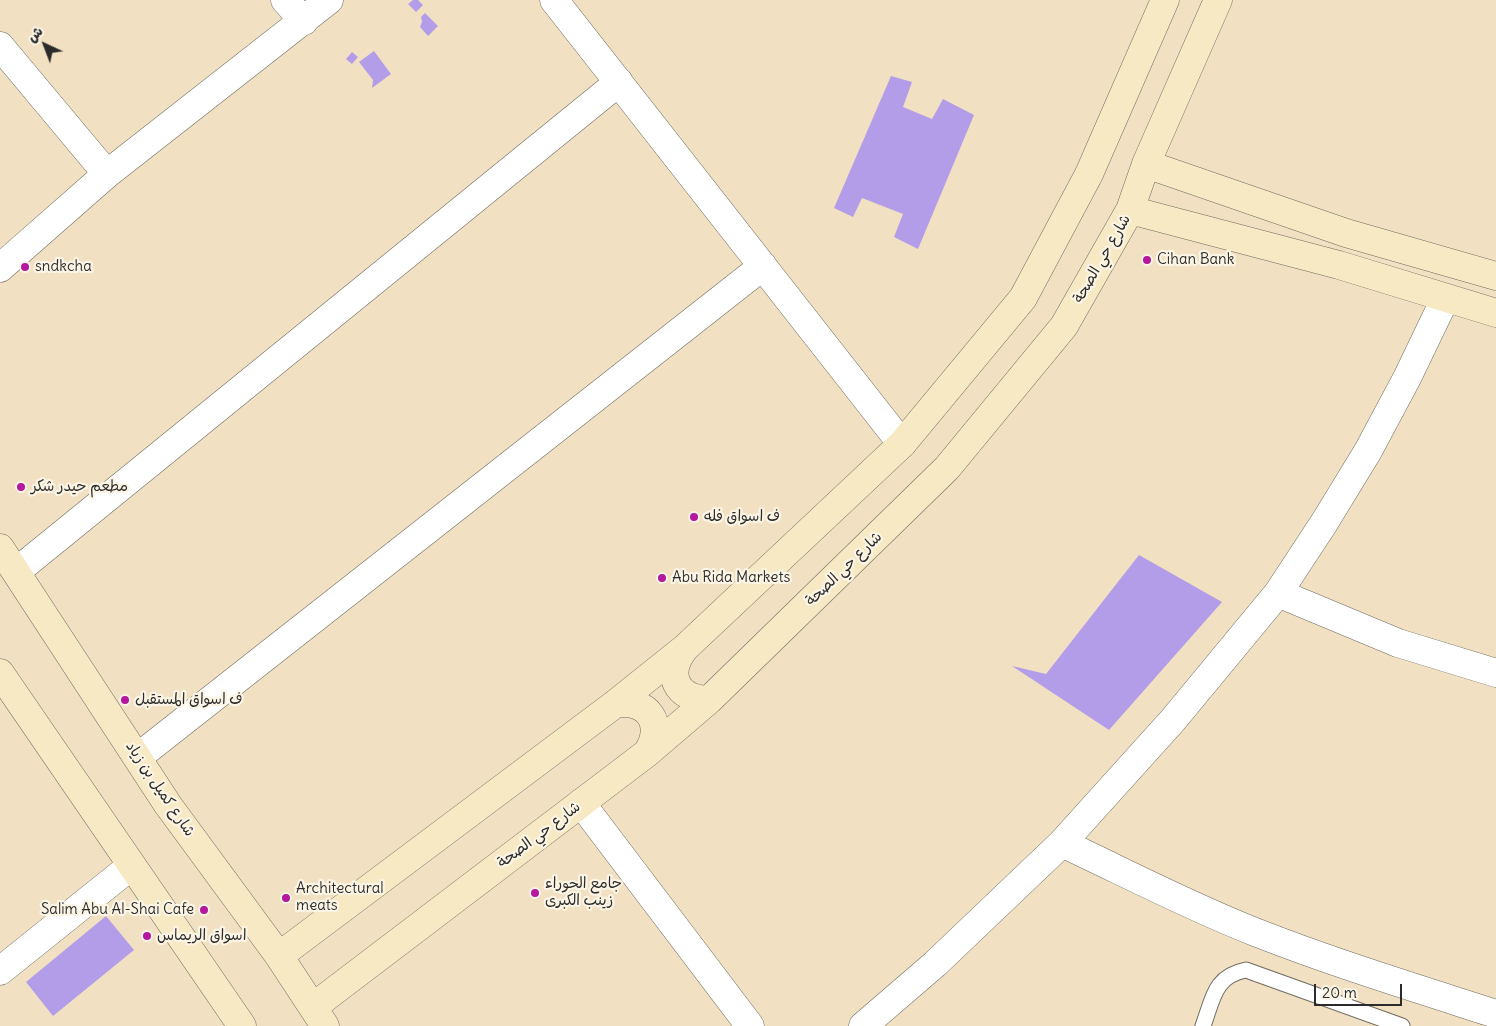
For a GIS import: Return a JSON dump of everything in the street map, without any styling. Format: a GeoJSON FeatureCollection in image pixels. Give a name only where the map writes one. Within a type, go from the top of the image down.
{"type":"FeatureCollection","features":[{"type":"Feature","properties":{"kind":"main road"},"geometry":{"type":"LineString","coordinates":[[279,956],[615,704],[685,648],[902,444],[1023,298],[1089,174],[1165,0]]}},
{"type":"Feature","properties":{"kind":"main road","name":"شارع حي الصحة"},"geometry":{"type":"LineString","coordinates":[[319,1017],[581,803],[647,753],[709,700],[947,468],[1064,326],[1130,210],[1146,164],[1218,0]]}},
{"type":"Feature","properties":{"kind":"main road"},"geometry":{"type":"LineString","coordinates":[[1146,164],[1389,246],[1496,276]]}},
{"type":"Feature","properties":{"kind":"main road"},"geometry":{"type":"LineString","coordinates":[[1130,210],[1339,265],[1445,299],[1496,313]]}},
{"type":"Feature","properties":{"kind":"main road"},"geometry":{"type":"LineString","coordinates":[[1339,265],[1345,262],[1352,251],[1350,238],[1346,232]]}},
{"type":"Feature","properties":{"kind":"main road"},"geometry":{"type":"LineString","coordinates":[[1376,276],[1372,270],[1372,257],[1382,247],[1389,246]]}},
{"type":"Feature","properties":{"kind":"main road","name":"شارع كميل بن زياد"},"geometry":{"type":"LineString","coordinates":[[0,548],[17,571],[168,804],[279,956],[319,1017]]}},
{"type":"Feature","properties":{"kind":"main road"},"geometry":{"type":"LineString","coordinates":[[685,648],[677,658],[674,671],[676,684],[684,694],[696,700],[709,700]]}},
{"type":"Feature","properties":{"kind":"main road"},"geometry":{"type":"LineString","coordinates":[[0,673],[242,1026]]}},
{"type":"Feature","properties":{"kind":"main road"},"geometry":{"type":"LineString","coordinates":[[615,704],[626,702],[638,704],[654,720],[656,732],[654,743],[647,753]]}},
{"type":"Feature","properties":{"kind":"street"},"geometry":{"type":"LineString","coordinates":[[286,0],[304,21]]}},
{"type":"Feature","properties":{"kind":"street"},"geometry":{"type":"LineString","coordinates":[[0,268],[107,174],[329,0]]}},
{"type":"Feature","properties":{"kind":"street"},"geometry":{"type":"LineString","coordinates":[[554,0],[902,444]]}},
{"type":"Feature","properties":{"kind":"street"},"geometry":{"type":"LineString","coordinates":[[0,46],[107,174]]}},
{"type":"Feature","properties":{"kind":"street"},"geometry":{"type":"LineString","coordinates":[[17,571],[619,82]]}},
{"type":"Feature","properties":{"kind":"street"},"geometry":{"type":"LineString","coordinates":[[138,757],[762,266]]}},
{"type":"Feature","properties":{"kind":"street"},"geometry":{"type":"LineString","coordinates":[[863,1026],[935,964],[1062,843],[1173,720],[1278,593],[1368,451],[1407,378],[1445,299]]}},
{"type":"Feature","properties":{"kind":"street"},"geometry":{"type":"LineString","coordinates":[[1278,593],[1398,643],[1496,674]]}},
{"type":"Feature","properties":{"kind":"street"},"geometry":{"type":"LineString","coordinates":[[581,803],[750,1026]]}},
{"type":"Feature","properties":{"kind":"street"},"geometry":{"type":"LineString","coordinates":[[1062,843],[1187,903],[1253,931],[1320,957],[1496,1014]]}},
{"type":"Feature","properties":{"kind":"street"},"geometry":{"type":"LineString","coordinates":[[0,971],[131,866]]}},
{"type":"Feature","properties":{"kind":"lane"},"geometry":{"type":"LineString","coordinates":[[1206,1025],[1219,983],[1232,972],[1246,970],[1402,1026]]}},
{"type":"Feature","properties":{"kind":"building"},"geometry":{"type":"Polygon","coordinates":[[[413,0],[418,0],[423,5],[416,12],[408,4],[413,0]]]}},
{"type":"Feature","properties":{"kind":"building"},"geometry":{"type":"Polygon","coordinates":[[[425,13],[438,26],[428,36],[420,27],[421,17],[425,13]]]}},
{"type":"Feature","properties":{"kind":"building"},"geometry":{"type":"Polygon","coordinates":[[[374,51],[391,74],[372,88],[373,80],[359,62],[374,51]]]}},
{"type":"Feature","properties":{"kind":"building"},"geometry":{"type":"Polygon","coordinates":[[[352,52],[358,57],[352,64],[346,59],[352,52]]]}},
{"type":"Feature","properties":{"kind":"building"},"geometry":{"type":"Polygon","coordinates":[[[891,76],[912,82],[903,107],[932,119],[943,99],[974,115],[918,249],[894,237],[903,214],[862,198],[853,217],[834,208],[891,76]]]}},
{"type":"Feature","properties":{"kind":"building"},"geometry":{"type":"Polygon","coordinates":[[[1139,555],[1222,602],[1109,730],[1012,666],[1046,674],[1139,555]]]}},
{"type":"Feature","properties":{"kind":"building"},"geometry":{"type":"Polygon","coordinates":[[[106,916],[134,950],[53,1016],[26,982],[106,916]]]}},
{"type":"Feature","properties":{"kind":"place","name":"Cihan Bank"},"geometry":{"type":"Point","coordinates":[1147,260]}},
{"type":"Feature","properties":{"kind":"place","name":"sndkcha"},"geometry":{"type":"Point","coordinates":[25,267]}},
{"type":"Feature","properties":{"kind":"place","name":"مطعم حيدر شكر"},"geometry":{"type":"Point","coordinates":[21,487]}},
{"type":"Feature","properties":{"kind":"place","name":"ف اسواق فله"},"geometry":{"type":"Point","coordinates":[694,517]}},
{"type":"Feature","properties":{"kind":"place","name":"Abu Rida Markets"},"geometry":{"type":"Point","coordinates":[662,578]}},
{"type":"Feature","properties":{"kind":"place","name":"ف اسواق المستقبل"},"geometry":{"type":"Point","coordinates":[125,700]}},
{"type":"Feature","properties":{"kind":"place","name":"جامع الحوراء زينب الكبرى"},"geometry":{"type":"Point","coordinates":[535,893]}},
{"type":"Feature","properties":{"kind":"place","name":"Architectural meats"},"geometry":{"type":"Point","coordinates":[286,898]}},
{"type":"Feature","properties":{"kind":"place","name":"Salim Abu Al-Shai Cafe"},"geometry":{"type":"Point","coordinates":[204,910]}},
{"type":"Feature","properties":{"kind":"place","name":"اسواق الريماس"},"geometry":{"type":"Point","coordinates":[147,936]}}]}
